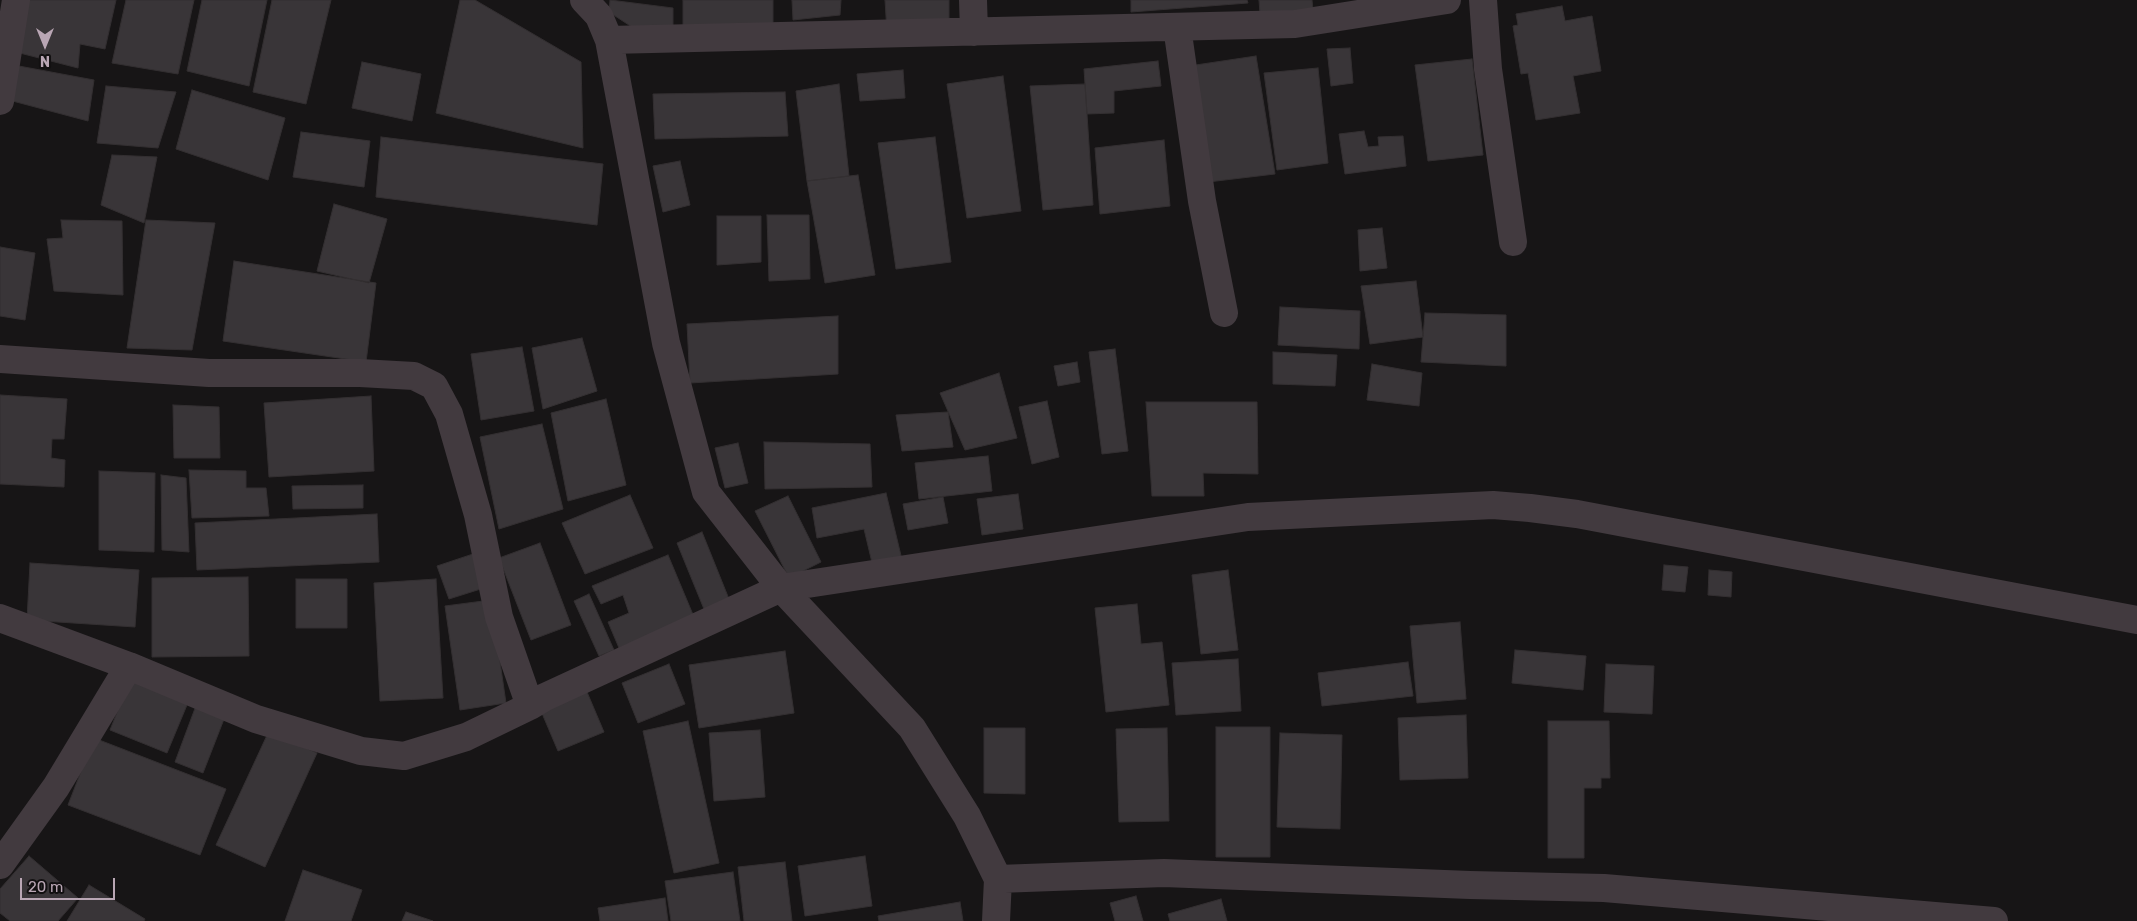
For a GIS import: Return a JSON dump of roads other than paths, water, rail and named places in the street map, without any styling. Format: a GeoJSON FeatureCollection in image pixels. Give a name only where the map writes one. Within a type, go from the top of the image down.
{"type":"FeatureCollection","features":[{"type":"Feature","properties":{"kind":"street"},"geometry":{"type":"LineString","coordinates":[[0,101],[16,0]]}},
{"type":"Feature","properties":{"kind":"street"},"geometry":{"type":"LineString","coordinates":[[973,0],[974,32]]}},
{"type":"Feature","properties":{"kind":"street"},"geometry":{"type":"LineString","coordinates":[[996,921],[998,879],[967,816],[912,728],[781,588],[706,492],[666,343],[598,14],[974,32],[1295,24],[1446,0]]}},
{"type":"Feature","properties":{"kind":"street"},"geometry":{"type":"LineString","coordinates":[[1483,0],[1488,69],[1513,242]]}},
{"type":"Feature","properties":{"kind":"street"},"geometry":{"type":"LineString","coordinates":[[1177,28],[1202,202],[1224,313]]}},
{"type":"Feature","properties":{"kind":"street"},"geometry":{"type":"LineString","coordinates":[[0,359],[209,373],[360,373],[414,376],[434,386],[449,414],[478,515],[499,617],[530,706]]}},
{"type":"Feature","properties":{"kind":"street"},"geometry":{"type":"LineString","coordinates":[[0,618],[129,666],[256,719],[361,751],[404,756],[466,736],[781,588],[1248,517],[1493,505],[1577,514],[2137,620]]}},
{"type":"Feature","properties":{"kind":"street"},"geometry":{"type":"LineString","coordinates":[[0,865],[56,787],[129,666]]}},
{"type":"Feature","properties":{"kind":"street"},"geometry":{"type":"LineString","coordinates":[[998,879],[1164,873],[1460,885],[1604,888],[1994,921]]}}]}
